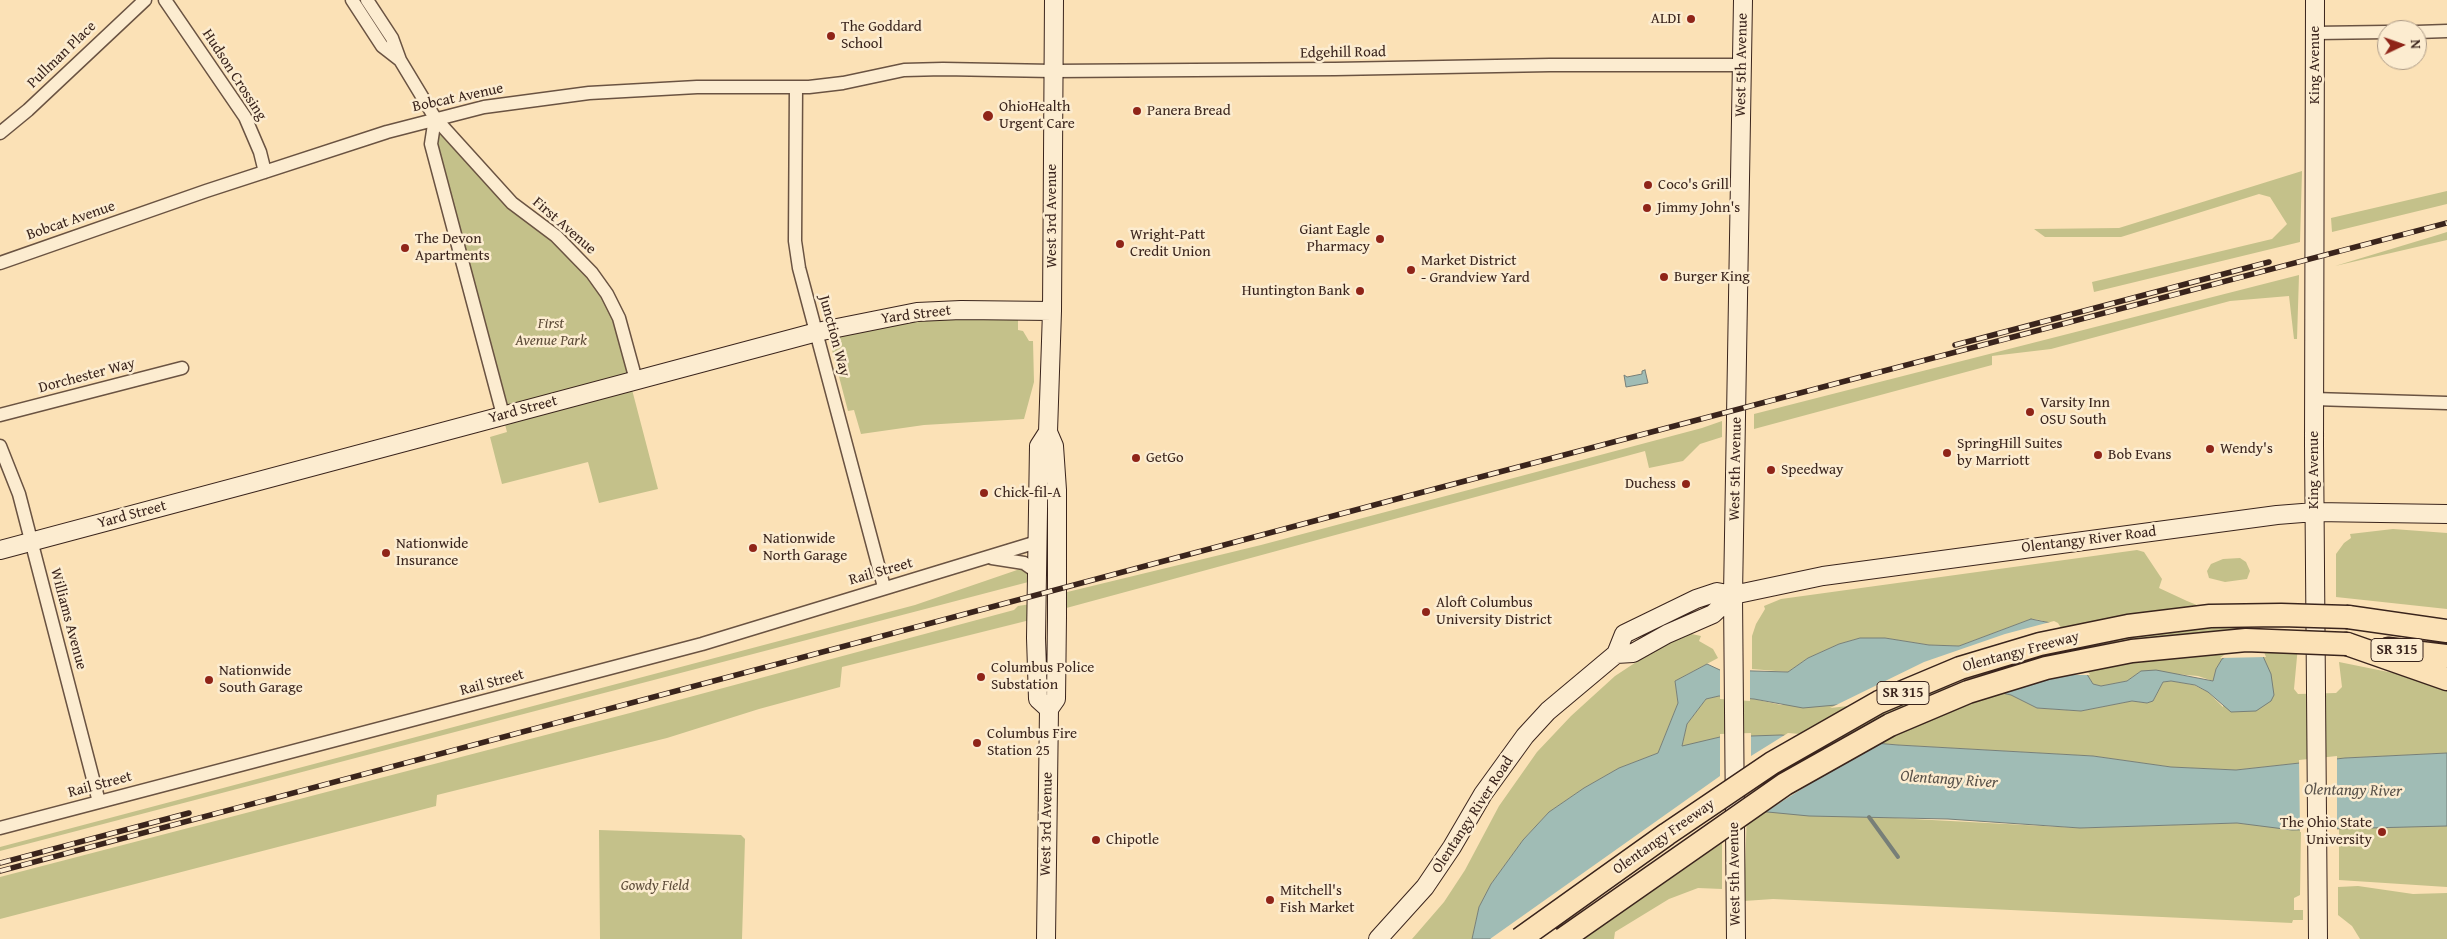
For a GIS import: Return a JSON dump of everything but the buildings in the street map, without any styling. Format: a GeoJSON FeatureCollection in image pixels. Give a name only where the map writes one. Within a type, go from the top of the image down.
{"type":"FeatureCollection","features":[{"type":"Feature","properties":{"kind":"highway","name":"Olentangy Freeway"},"geometry":{"type":"LineString","coordinates":[[1520,939],[1667,834],[1772,763],[1879,702],[1960,668],[2040,644],[2128,626],[2210,616],[2280,615],[2348,617],[2447,631]]}},
{"type":"Feature","properties":{"kind":"highway","name":"Olentangy Freeway"},"geometry":{"type":"LineString","coordinates":[[1563,939],[1786,784],[1890,725],[1968,692],[2046,668],[2132,651],[2246,640],[2347,644],[2447,656]]}},
{"type":"Feature","properties":{"kind":"highway"},"geometry":{"type":"LineString","coordinates":[[2347,644],[2447,679]]}},
{"type":"Feature","properties":{"kind":"street","name":"Pullman Place"},"geometry":{"type":"LineString","coordinates":[[0,133],[35,104],[145,0]]}},
{"type":"Feature","properties":{"kind":"street","name":"Hudson Crossing"},"geometry":{"type":"LineString","coordinates":[[166,0],[245,117],[260,152],[264,172]]}},
{"type":"Feature","properties":{"kind":"street","name":"First Avenue"},"geometry":{"type":"LineString","coordinates":[[352,0],[382,46],[400,60]]}},
{"type":"Feature","properties":{"kind":"street","name":"First Avenue"},"geometry":{"type":"LineString","coordinates":[[367,0],[392,38],[400,60],[435,118],[512,203],[556,236],[592,273],[607,294],[619,318],[636,380]]}},
{"type":"Feature","properties":{"kind":"street","name":"West 3rd Avenue"},"geometry":{"type":"LineString","coordinates":[[1046,939],[1049,709],[1056,699],[1057,654],[1057,490],[1054,446],[1048,432],[1052,311],[1054,0]]}},
{"type":"Feature","properties":{"kind":"street","name":"West 5th Avenue"},"geometry":{"type":"LineString","coordinates":[[1736,939],[1733,596],[1743,0]]}},
{"type":"Feature","properties":{"kind":"street","name":"King Avenue"},"geometry":{"type":"LineString","coordinates":[[2315,0],[2314,399],[2318,939]]}},
{"type":"Feature","properties":{"kind":"street"},"geometry":{"type":"LineString","coordinates":[[2427,32],[2447,31]]}},
{"type":"Feature","properties":{"kind":"street"},"geometry":{"type":"LineString","coordinates":[[2315,33],[2377,32]]}},
{"type":"Feature","properties":{"kind":"street","name":"Edgehill Road"},"geometry":{"type":"LineString","coordinates":[[943,69],[1054,71],[1550,65],[1742,65]]}},
{"type":"Feature","properties":{"kind":"street","name":"Bobcat Avenue"},"geometry":{"type":"LineString","coordinates":[[0,262],[264,172],[435,118],[484,107],[588,92],[697,87],[796,87],[843,83],[904,70],[943,69]]}},
{"type":"Feature","properties":{"kind":"street","name":"Junction Way"},"geometry":{"type":"LineString","coordinates":[[796,87],[795,241],[799,268],[884,587]]}},
{"type":"Feature","properties":{"kind":"street"},"geometry":{"type":"LineString","coordinates":[[435,118],[431,144],[503,415]]}},
{"type":"Feature","properties":{"kind":"street","name":"Yard Street"},"geometry":{"type":"LineString","coordinates":[[0,550],[817,332],[917,312],[961,310],[1052,311]]}},
{"type":"Feature","properties":{"kind":"street","name":"Dorchester Way"},"geometry":{"type":"LineString","coordinates":[[0,416],[182,368]]}},
{"type":"Feature","properties":{"kind":"street"},"geometry":{"type":"LineString","coordinates":[[2314,399],[2447,403]]}},
{"type":"Feature","properties":{"kind":"street","name":"West 3rd Avenue"},"geometry":{"type":"LineString","coordinates":[[1048,432],[1039,446],[1037,572],[1038,699],[1049,709]]}},
{"type":"Feature","properties":{"kind":"street","name":"Williams Avenue"},"geometry":{"type":"LineString","coordinates":[[0,446],[19,494],[99,802]]}},
{"type":"Feature","properties":{"kind":"street","name":"Olentangy River Road"},"geometry":{"type":"LineString","coordinates":[[1378,939],[1425,887],[1452,847],[1483,794],[1526,736],[1554,705],[1616,654],[1624,634],[1669,610],[1717,592],[1733,596],[1823,576],[2059,543],[2315,512],[2447,514]]}},
{"type":"Feature","properties":{"kind":"street"},"geometry":{"type":"LineString","coordinates":[[1037,542],[1049,547],[1053,554],[1052,637],[1053,651],[1057,654]]}},
{"type":"Feature","properties":{"kind":"street","name":"Rail Street"},"geometry":{"type":"LineString","coordinates":[[0,828],[702,644],[884,587],[989,558],[1022,545],[1037,542]]}},
{"type":"Feature","properties":{"kind":"street","name":"Rail Street"},"geometry":{"type":"LineString","coordinates":[[989,558],[1024,563],[1037,572]]}},
{"type":"Feature","properties":{"kind":"green space","name":"First Avenue Park"},"geometry":{"type":"Polygon","coordinates":[[[435,118],[477,163],[556,236],[607,294],[658,489],[599,503],[588,462],[502,484],[490,437],[507,432],[431,144],[435,118]]]}},
{"type":"Feature","properties":{"kind":"green space"},"geometry":{"type":"Polygon","coordinates":[[[2302,171],[2300,242],[2094,292],[2092,282],[2272,239],[2287,224],[2270,197],[2259,194],[2121,237],[2045,237],[2034,229],[2119,228],[2302,171]]]}},
{"type":"Feature","properties":{"kind":"green space"},"geometry":{"type":"Polygon","coordinates":[[[2447,191],[2447,204],[2332,232],[2331,218],[2447,191]]]}},
{"type":"Feature","properties":{"kind":"green space"},"geometry":{"type":"Polygon","coordinates":[[[2447,232],[2447,240],[2335,266],[2431,237],[2447,232]]]}},
{"type":"Feature","properties":{"kind":"green space"},"geometry":{"type":"Polygon","coordinates":[[[2299,275],[2297,339],[2294,339],[2289,296],[2230,301],[2051,349],[1992,356],[1992,365],[1754,429],[1754,414],[2299,275]]]}},
{"type":"Feature","properties":{"kind":"green space"},"geometry":{"type":"Polygon","coordinates":[[[1018,317],[1018,330],[1023,331],[1029,341],[1033,341],[1034,382],[1024,419],[924,425],[861,434],[854,410],[848,411],[831,346],[834,336],[889,324],[928,319],[1018,317]]]}},
{"type":"Feature","properties":{"kind":"green space"},"geometry":{"type":"Polygon","coordinates":[[[1722,421],[1722,437],[1700,444],[1683,461],[1649,468],[1645,451],[1059,610],[1059,594],[1261,545],[1702,428],[1722,421]]]}},
{"type":"Feature","properties":{"kind":"green space"},"geometry":{"type":"Polygon","coordinates":[[[2393,529],[2447,533],[2447,609],[2336,597],[2336,554],[2344,543],[2351,538],[2350,534],[2393,529]]]}},
{"type":"Feature","properties":{"kind":"green space"},"geometry":{"type":"Polygon","coordinates":[[[2137,550],[2144,552],[2162,579],[2159,588],[2298,646],[2294,689],[2298,694],[2336,693],[2342,687],[2339,662],[2408,676],[2447,689],[2447,753],[2345,758],[2236,770],[2171,767],[2093,756],[1898,745],[1781,735],[1720,737],[1682,747],[1687,724],[1706,699],[1719,696],[1754,699],[1781,705],[1941,683],[1963,684],[2011,695],[2037,708],[2081,711],[2132,701],[2147,703],[2153,701],[2163,682],[2171,681],[2194,685],[2208,692],[2223,707],[2233,652],[2222,659],[2216,669],[2213,681],[2198,676],[2141,671],[2127,681],[2101,686],[2093,684],[2056,625],[2031,619],[1959,646],[1929,645],[1885,638],[1860,638],[1839,644],[1808,658],[1788,672],[1752,669],[1752,636],[1756,624],[1765,609],[1764,606],[1781,599],[2137,550]]]}},
{"type":"Feature","properties":{"kind":"green space"},"geometry":{"type":"Polygon","coordinates":[[[2240,558],[2246,562],[2250,571],[2247,579],[2225,582],[2209,578],[2207,571],[2211,564],[2223,559],[2240,558]]]}},
{"type":"Feature","properties":{"kind":"green space"},"geometry":{"type":"Polygon","coordinates":[[[1020,569],[1030,569],[1036,580],[0,851],[0,847],[915,605],[1020,569]]]}},
{"type":"Feature","properties":{"kind":"green space"},"geometry":{"type":"Polygon","coordinates":[[[1031,604],[1030,620],[842,667],[840,687],[759,709],[667,738],[437,795],[436,806],[0,919],[0,877],[630,713],[1031,604]]]}},
{"type":"Feature","properties":{"kind":"green space"},"geometry":{"type":"Polygon","coordinates":[[[1687,633],[1701,636],[1699,641],[1713,649],[1718,658],[1675,681],[1678,703],[1658,753],[1619,768],[1584,788],[1549,812],[1523,840],[1491,884],[1479,907],[1472,939],[1412,939],[1444,902],[1465,870],[1499,806],[1537,752],[1571,716],[1615,676],[1656,649],[1687,633]]]}},
{"type":"Feature","properties":{"kind":"green space"},"geometry":{"type":"Polygon","coordinates":[[[1747,810],[2080,828],[2237,823],[2301,829],[2300,895],[2294,898],[2294,910],[2303,910],[2303,920],[2293,920],[2292,923],[1773,899],[1744,901],[1747,810]]]}},
{"type":"Feature","properties":{"kind":"green space"},"geometry":{"type":"Polygon","coordinates":[[[2447,826],[2447,887],[2339,880],[2339,827],[2447,826]]]}},
{"type":"Feature","properties":{"kind":"green space","name":"Gowdy Field"},"geometry":{"type":"Polygon","coordinates":[[[599,830],[741,835],[745,839],[742,939],[600,939],[599,830]]]}},
{"type":"Feature","properties":{"kind":"green space"},"geometry":{"type":"Polygon","coordinates":[[[1722,843],[1722,889],[1698,888],[1669,899],[1615,932],[1614,939],[1584,939],[1722,843]]]}},
{"type":"Feature","properties":{"kind":"green space"},"geometry":{"type":"Polygon","coordinates":[[[2358,886],[2413,894],[2447,893],[2447,939],[2360,939],[2352,926],[2338,915],[2338,887],[2358,886]]]}},
{"type":"Feature","properties":{"kind":"water"},"geometry":{"type":"Polygon","coordinates":[[[1645,370],[1648,383],[1626,387],[1624,375],[1627,377],[1642,374],[1642,371],[1645,370]]]}},
{"type":"Feature","properties":{"kind":"water","name":"Olentangy River"},"geometry":{"type":"Polygon","coordinates":[[[2031,619],[2056,624],[2093,684],[2101,686],[2127,681],[2141,671],[2156,670],[2213,681],[2216,669],[2222,659],[2233,652],[2262,654],[2271,674],[2274,695],[2271,701],[2256,711],[2231,712],[2208,692],[2195,685],[2171,681],[2163,682],[2153,701],[2147,703],[2132,701],[2081,711],[2037,708],[2011,695],[1963,684],[1941,683],[1847,704],[1803,708],[1754,699],[1719,696],[1706,699],[1687,724],[1682,746],[1720,737],[1781,735],[1898,745],[2093,756],[2171,767],[2236,770],[2345,758],[2447,753],[2447,826],[2292,830],[2237,823],[2080,828],[1948,819],[1809,816],[1747,810],[1715,813],[1584,895],[1570,939],[1472,939],[1479,907],[1491,884],[1523,840],[1549,812],[1584,788],[1619,768],[1658,753],[1678,703],[1675,681],[1707,664],[1720,670],[1788,672],[1808,658],[1839,644],[1860,638],[1885,638],[1929,645],[1959,646],[2031,619]]]}},
{"type":"Feature","properties":{"kind":"pier"},"geometry":{"type":"Polygon","coordinates":[[[2054,621],[2058,623],[2090,675],[2061,675],[1962,686],[1942,686],[1848,706],[1830,708],[1924,662],[2005,634],[2054,621]]]}},
{"type":"Feature","properties":{"kind":"pier"},"geometry":{"type":"Polygon","coordinates":[[[2232,649],[2264,652],[2266,657],[2220,658],[2232,649]]]}},
{"type":"Feature","properties":{"kind":"pier"},"geometry":{"type":"Polygon","coordinates":[[[1720,667],[1750,667],[1750,701],[1720,699],[1720,667]]]}},
{"type":"Feature","properties":{"kind":"pier"},"geometry":{"type":"Polygon","coordinates":[[[1751,733],[1751,756],[1788,733],[1885,741],[1854,756],[1762,814],[1747,813],[1715,816],[1673,832],[1586,897],[1573,939],[1490,939],[1720,776],[1720,734],[1751,733]]]}},
{"type":"Feature","properties":{"kind":"pier"},"geometry":{"type":"Polygon","coordinates":[[[2337,756],[2337,830],[2300,832],[2299,760],[2337,756]]]}},
{"type":"Feature","properties":{"kind":"waterway"},"geometry":{"type":"LineString","coordinates":[[1869,817],[1898,857]]}},
{"type":"Feature","properties":{"kind":"railway"},"geometry":{"type":"LineString","coordinates":[[0,871],[1408,496],[2447,223]]}},
{"type":"Feature","properties":{"kind":"railway"},"geometry":{"type":"LineString","coordinates":[[1955,345],[2269,262]]}},
{"type":"Feature","properties":{"kind":"railway"},"geometry":{"type":"LineString","coordinates":[[0,863],[189,813]]}},
{"type":"Feature","properties":{"kind":"place","name":"ALDI"},"geometry":{"type":"Point","coordinates":[1691,19]}},
{"type":"Feature","properties":{"kind":"place","name":"The Goddard School"},"geometry":{"type":"Point","coordinates":[831,36]}},
{"type":"Feature","properties":{"kind":"place","name":"Panera Bread"},"geometry":{"type":"Point","coordinates":[1137,111]}},
{"type":"Feature","properties":{"kind":"place","name":"OhioHealth Urgent Care"},"geometry":{"type":"Point","coordinates":[988,116]}},
{"type":"Feature","properties":{"kind":"place","name":"Coco's Grill"},"geometry":{"type":"Point","coordinates":[1648,185]}},
{"type":"Feature","properties":{"kind":"place","name":"Jimmy John's"},"geometry":{"type":"Point","coordinates":[1647,208]}},
{"type":"Feature","properties":{"kind":"place","name":"Giant Eagle Pharmacy"},"geometry":{"type":"Point","coordinates":[1380,239]}},
{"type":"Feature","properties":{"kind":"place","name":"Wright-Patt Credit Union"},"geometry":{"type":"Point","coordinates":[1120,244]}},
{"type":"Feature","properties":{"kind":"place","name":"The Devon Apartments"},"geometry":{"type":"Point","coordinates":[405,248]}},
{"type":"Feature","properties":{"kind":"place","name":"Market District - Grandview Yard"},"geometry":{"type":"Point","coordinates":[1411,270]}},
{"type":"Feature","properties":{"kind":"place","name":"Burger King"},"geometry":{"type":"Point","coordinates":[1664,277]}},
{"type":"Feature","properties":{"kind":"place","name":"Huntington Bank"},"geometry":{"type":"Point","coordinates":[1360,291]}},
{"type":"Feature","properties":{"kind":"place","name":"Varsity Inn OSU South"},"geometry":{"type":"Point","coordinates":[2030,412]}},
{"type":"Feature","properties":{"kind":"place","name":"Wendy's"},"geometry":{"type":"Point","coordinates":[2210,449]}},
{"type":"Feature","properties":{"kind":"place","name":"SpringHill Suites by Marriott"},"geometry":{"type":"Point","coordinates":[1947,453]}},
{"type":"Feature","properties":{"kind":"place","name":"Bob Evans"},"geometry":{"type":"Point","coordinates":[2098,455]}},
{"type":"Feature","properties":{"kind":"place","name":"GetGo"},"geometry":{"type":"Point","coordinates":[1136,458]}},
{"type":"Feature","properties":{"kind":"place","name":"Speedway"},"geometry":{"type":"Point","coordinates":[1771,470]}},
{"type":"Feature","properties":{"kind":"place","name":"Duchess"},"geometry":{"type":"Point","coordinates":[1686,484]}},
{"type":"Feature","properties":{"kind":"place","name":"Chick-fil-A"},"geometry":{"type":"Point","coordinates":[984,493]}},
{"type":"Feature","properties":{"kind":"place","name":"Nationwide North Garage"},"geometry":{"type":"Point","coordinates":[753,548]}},
{"type":"Feature","properties":{"kind":"place","name":"Nationwide Insurance"},"geometry":{"type":"Point","coordinates":[386,553]}},
{"type":"Feature","properties":{"kind":"place","name":"Aloft Columbus University District"},"geometry":{"type":"Point","coordinates":[1426,612]}},
{"type":"Feature","properties":{"kind":"place","name":"Columbus Police Substation"},"geometry":{"type":"Point","coordinates":[981,677]}},
{"type":"Feature","properties":{"kind":"place","name":"Nationwide South Garage"},"geometry":{"type":"Point","coordinates":[209,680]}},
{"type":"Feature","properties":{"kind":"place","name":"Columbus Fire Station 25"},"geometry":{"type":"Point","coordinates":[977,743]}},
{"type":"Feature","properties":{"kind":"place","name":"The Ohio State University"},"geometry":{"type":"Point","coordinates":[2382,832]}},
{"type":"Feature","properties":{"kind":"place","name":"Chipotle"},"geometry":{"type":"Point","coordinates":[1096,840]}},
{"type":"Feature","properties":{"kind":"place","name":"Mitchell's Fish Market"},"geometry":{"type":"Point","coordinates":[1270,900]}}]}
